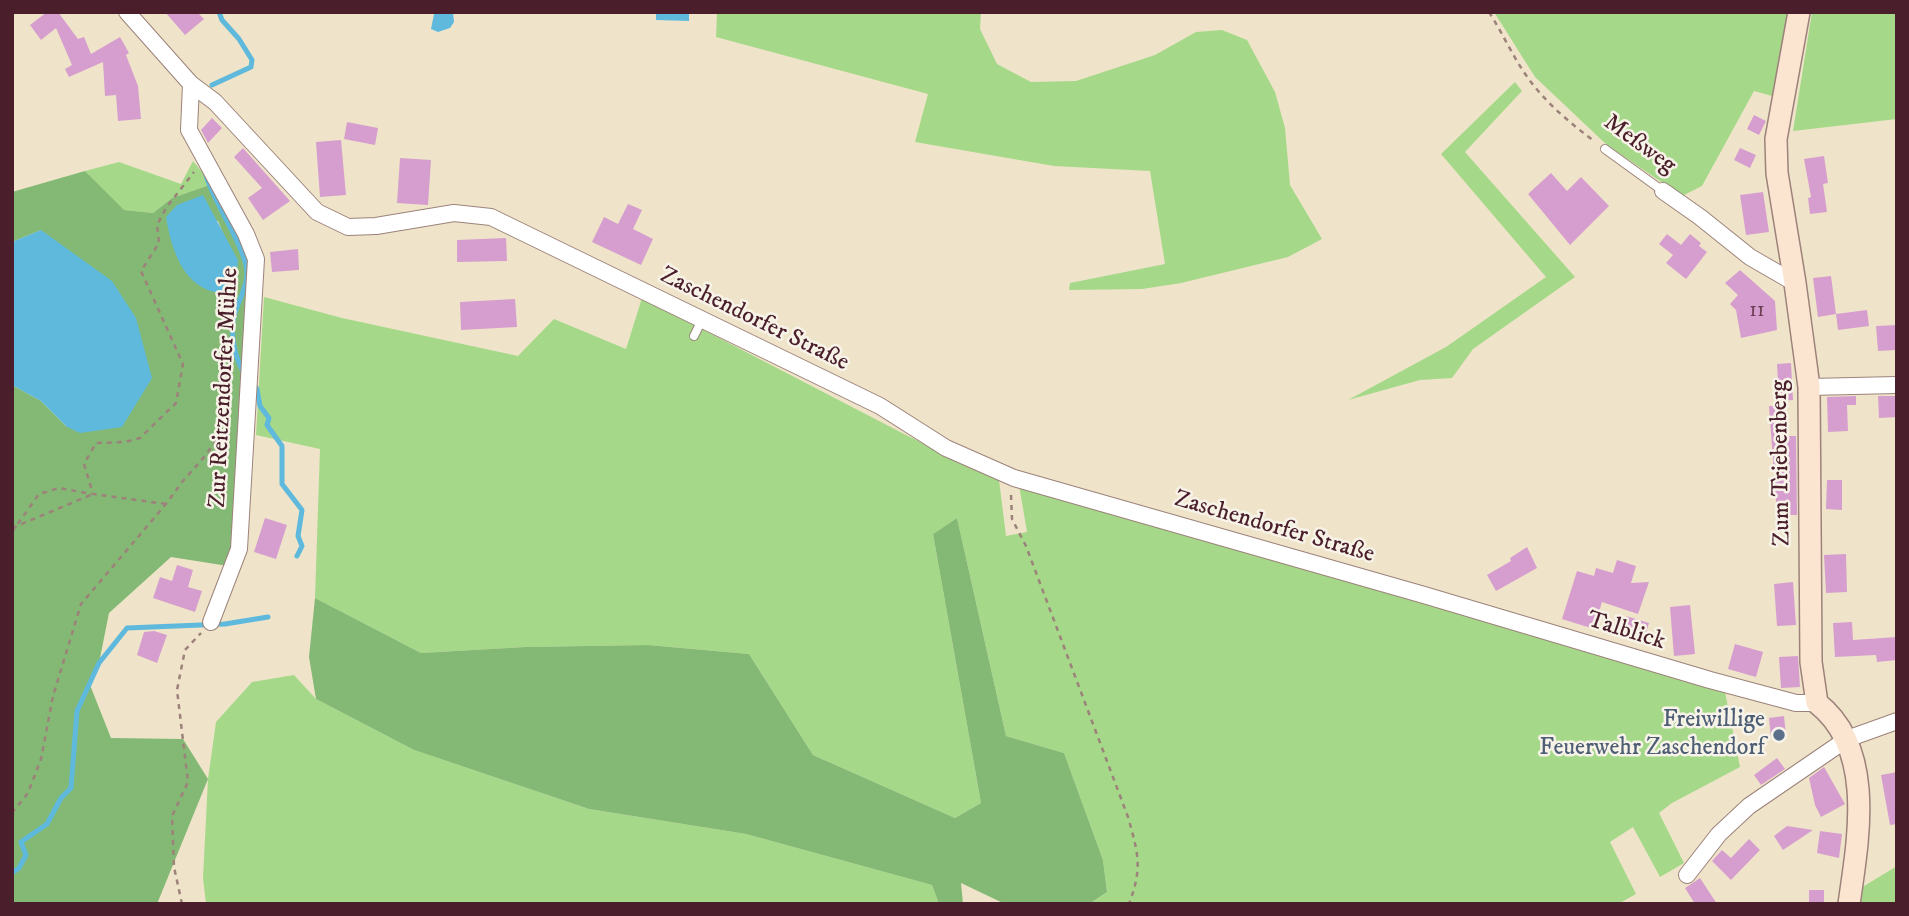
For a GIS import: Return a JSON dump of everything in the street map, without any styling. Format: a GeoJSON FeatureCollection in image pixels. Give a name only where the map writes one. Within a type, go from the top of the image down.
{"type":"FeatureCollection","features":[{"type":"Feature","properties":{"kind":"street","name":"Zum Triebenberg"},"geometry":{"type":"LineString","coordinates":[[1799,12],[1776,139],[1777,173],[1809,387],[1811,662],[1817,703]]}},
{"type":"Feature","properties":{"kind":"street","name":"Zaschendorfer Straße"},"geometry":{"type":"LineString","coordinates":[[132,14],[191,84],[215,102],[317,212],[348,226],[376,226],[454,213],[491,217],[757,345],[880,407],[946,448],[1014,478],[1424,594]]}},
{"type":"Feature","properties":{"kind":"street","name":"Zur Reitzendorfer Mühle"},"geometry":{"type":"LineString","coordinates":[[191,84],[189,130],[246,234],[256,259],[239,549],[208,625]]}},
{"type":"Feature","properties":{"kind":"street","name":"Meßweg"},"geometry":{"type":"LineString","coordinates":[[1663,191],[1750,257],[1795,283]]}},
{"type":"Feature","properties":{"kind":"street"},"geometry":{"type":"LineString","coordinates":[[1809,387],[1897,384]]}},
{"type":"Feature","properties":{"kind":"street","name":"Talblick"},"geometry":{"type":"LineString","coordinates":[[1424,594],[1710,680],[1796,703],[1817,703]]}},
{"type":"Feature","properties":{"kind":"street"},"geometry":{"type":"LineString","coordinates":[[1817,703],[1830,713],[1847,739],[1859,804],[1849,904]]}},
{"type":"Feature","properties":{"kind":"street"},"geometry":{"type":"LineString","coordinates":[[1687,875],[1719,834],[1749,806],[1847,739],[1897,721]]}},
{"type":"Feature","properties":{"kind":"lane","name":"Meßweg"},"geometry":{"type":"LineString","coordinates":[[1605,149],[1663,191]]}},
{"type":"Feature","properties":{"kind":"lane"},"geometry":{"type":"LineString","coordinates":[[694,336],[702,320]]}},
{"type":"Feature","properties":{"kind":"path","name":"Meßweg"},"geometry":{"type":"LineString","coordinates":[[1489,12],[1527,77],[1544,98],[1605,149]]}},
{"type":"Feature","properties":{"kind":"path"},"geometry":{"type":"LineString","coordinates":[[93,494],[84,464],[96,443],[125,442],[140,438],[176,403],[183,364],[141,271],[159,243],[158,225],[166,208],[204,158]]}},
{"type":"Feature","properties":{"kind":"path"},"geometry":{"type":"LineString","coordinates":[[12,813],[27,793],[41,759],[53,696],[82,604],[229,424]]}},
{"type":"Feature","properties":{"kind":"path"},"geometry":{"type":"LineString","coordinates":[[1014,478],[1012,519],[1026,546],[1128,817],[1138,855],[1138,881],[1129,904]]}},
{"type":"Feature","properties":{"kind":"path"},"geometry":{"type":"LineString","coordinates":[[13,529],[38,494],[59,488],[166,504]]}},
{"type":"Feature","properties":{"kind":"path"},"geometry":{"type":"LineString","coordinates":[[13,529],[93,494]]}},
{"type":"Feature","properties":{"kind":"path"},"geometry":{"type":"LineString","coordinates":[[182,904],[174,867],[172,816],[188,782],[177,690],[185,650],[208,625]]}},
{"type":"Feature","properties":{"kind":"green space"},"geometry":{"type":"Polygon","coordinates":[[[717,12],[981,12],[980,29],[997,64],[1031,82],[1076,81],[1155,55],[1196,32],[1222,30],[1247,40],[1275,92],[1285,128],[1290,185],[1322,239],[1288,257],[1181,283],[1142,289],[1069,290],[1070,283],[1165,264],[1150,171],[1054,166],[915,142],[928,94],[716,37],[717,12]]]}},
{"type":"Feature","properties":{"kind":"green space"},"geometry":{"type":"Polygon","coordinates":[[[1494,12],[1788,12],[1772,96],[1754,91],[1702,186],[1682,196],[1607,145],[1535,77],[1494,12]]]}},
{"type":"Feature","properties":{"kind":"green space"},"geometry":{"type":"Polygon","coordinates":[[[1812,12],[1897,12],[1897,119],[1793,131],[1812,12]]]}},
{"type":"Feature","properties":{"kind":"green space"},"geometry":{"type":"Polygon","coordinates":[[[1515,82],[1522,91],[1465,152],[1575,277],[1473,349],[1452,378],[1420,380],[1348,400],[1446,347],[1546,277],[1441,154],[1515,82]]]}},
{"type":"Feature","properties":{"kind":"green space"},"geometry":{"type":"Polygon","coordinates":[[[193,161],[212,184],[172,198],[153,213],[123,210],[85,171],[119,162],[181,184],[193,161]]]}},
{"type":"Feature","properties":{"kind":"green space"},"geometry":{"type":"Polygon","coordinates":[[[85,171],[124,210],[153,213],[172,198],[212,184],[250,258],[244,468],[228,566],[171,557],[109,613],[99,663],[90,685],[111,738],[183,739],[208,779],[157,904],[12,904],[12,385],[41,401],[67,427],[41,230],[12,242],[12,192],[85,171]],[[166,217],[224,236],[218,221],[166,217]]]}},
{"type":"Feature","properties":{"kind":"green space"},"geometry":{"type":"Polygon","coordinates":[[[264,297],[342,318],[518,356],[554,319],[626,349],[642,298],[906,435],[999,480],[1006,536],[1027,532],[1019,485],[1725,692],[1740,767],[1672,803],[1659,813],[1684,863],[1660,877],[1633,827],[1610,842],[1636,894],[1618,904],[1089,904],[1107,892],[1103,860],[1064,753],[1006,736],[957,518],[933,534],[981,803],[955,818],[813,755],[749,654],[648,645],[525,647],[421,653],[315,598],[320,449],[256,435],[264,297]]]}},
{"type":"Feature","properties":{"kind":"green space"},"geometry":{"type":"Polygon","coordinates":[[[957,518],[1006,736],[1064,753],[1103,860],[1107,892],[1089,904],[1005,904],[961,883],[963,904],[939,904],[932,885],[746,834],[589,809],[414,750],[316,699],[309,657],[315,598],[421,653],[525,647],[648,645],[749,654],[813,755],[955,818],[981,803],[933,534],[957,518]]]}},
{"type":"Feature","properties":{"kind":"green space"},"geometry":{"type":"Polygon","coordinates":[[[294,675],[316,699],[414,750],[589,809],[746,834],[932,885],[939,904],[206,904],[203,878],[208,779],[216,722],[252,682],[294,675]]]}},
{"type":"Feature","properties":{"kind":"green space"},"geometry":{"type":"Polygon","coordinates":[[[1897,866],[1897,904],[1855,904],[1856,891],[1897,866]]]}},
{"type":"Feature","properties":{"kind":"water"},"geometry":{"type":"Polygon","coordinates":[[[453,12],[454,22],[450,28],[438,32],[431,29],[434,14],[453,12]]]}},
{"type":"Feature","properties":{"kind":"water"},"geometry":{"type":"Polygon","coordinates":[[[656,12],[689,12],[689,21],[656,20],[656,12]]]}},
{"type":"Feature","properties":{"kind":"water"},"geometry":{"type":"Polygon","coordinates":[[[203,195],[238,260],[236,279],[221,293],[208,290],[189,276],[176,254],[166,217],[177,205],[203,195]]]}},
{"type":"Feature","properties":{"kind":"water"},"geometry":{"type":"Polygon","coordinates":[[[41,230],[112,281],[136,318],[152,378],[122,427],[80,433],[67,427],[41,401],[12,385],[12,242],[41,230]]]}},
{"type":"Feature","properties":{"kind":"building"},"geometry":{"type":"Polygon","coordinates":[[[47,12],[58,12],[78,39],[84,37],[91,54],[120,37],[129,53],[126,55],[138,86],[141,119],[118,121],[116,95],[105,96],[103,62],[69,77],[65,69],[72,65],[56,28],[41,40],[30,25],[47,12]]]}},
{"type":"Feature","properties":{"kind":"building"},"geometry":{"type":"Polygon","coordinates":[[[165,12],[197,12],[204,19],[185,35],[165,12]]]}},
{"type":"Feature","properties":{"kind":"building"},"geometry":{"type":"Polygon","coordinates":[[[1754,115],[1766,121],[1759,135],[1747,129],[1754,115]]]}},
{"type":"Feature","properties":{"kind":"building"},"geometry":{"type":"Polygon","coordinates":[[[212,118],[222,128],[208,143],[201,130],[212,118]]]}},
{"type":"Feature","properties":{"kind":"building"},"geometry":{"type":"Polygon","coordinates":[[[347,122],[378,128],[375,145],[344,139],[347,122]]]}},
{"type":"Feature","properties":{"kind":"building"},"geometry":{"type":"Polygon","coordinates":[[[341,140],[346,195],[320,197],[316,142],[341,140]]]}},
{"type":"Feature","properties":{"kind":"building"},"geometry":{"type":"Polygon","coordinates":[[[243,148],[290,201],[263,220],[248,198],[262,188],[234,157],[243,148]]]}},
{"type":"Feature","properties":{"kind":"building"},"geometry":{"type":"Polygon","coordinates":[[[1740,148],[1756,155],[1750,168],[1734,160],[1740,148]]]}},
{"type":"Feature","properties":{"kind":"building"},"geometry":{"type":"Polygon","coordinates":[[[1824,156],[1828,183],[1823,184],[1827,212],[1810,214],[1808,198],[1811,197],[1804,159],[1824,156]]]}},
{"type":"Feature","properties":{"kind":"building"},"geometry":{"type":"Polygon","coordinates":[[[400,158],[431,160],[428,205],[397,203],[400,158]]]}},
{"type":"Feature","properties":{"kind":"building"},"geometry":{"type":"Polygon","coordinates":[[[1551,173],[1567,191],[1581,177],[1609,206],[1570,245],[1528,194],[1551,173]]]}},
{"type":"Feature","properties":{"kind":"building"},"geometry":{"type":"Polygon","coordinates":[[[1763,192],[1769,232],[1746,235],[1740,195],[1763,192]]]}},
{"type":"Feature","properties":{"kind":"building"},"geometry":{"type":"Polygon","coordinates":[[[628,204],[642,210],[633,229],[653,239],[641,265],[592,242],[604,217],[618,224],[628,204]]]}},
{"type":"Feature","properties":{"kind":"building"},"geometry":{"type":"Polygon","coordinates":[[[1667,234],[1681,245],[1690,234],[1707,252],[1686,279],[1666,263],[1673,255],[1659,244],[1667,234]]]}},
{"type":"Feature","properties":{"kind":"building"},"geometry":{"type":"Polygon","coordinates":[[[506,238],[507,261],[457,262],[457,240],[506,238]]]}},
{"type":"Feature","properties":{"kind":"building"},"geometry":{"type":"Polygon","coordinates":[[[298,249],[299,270],[272,272],[270,252],[298,249]]]}},
{"type":"Feature","properties":{"kind":"building"},"geometry":{"type":"Polygon","coordinates":[[[1740,270],[1775,301],[1777,330],[1741,338],[1736,310],[1730,304],[1738,295],[1725,283],[1740,270]]]}},
{"type":"Feature","properties":{"kind":"building"},"geometry":{"type":"Polygon","coordinates":[[[1831,276],[1836,314],[1818,317],[1813,278],[1831,276]]]}},
{"type":"Feature","properties":{"kind":"building"},"geometry":{"type":"Polygon","coordinates":[[[515,299],[517,327],[461,330],[460,302],[515,299]]]}},
{"type":"Feature","properties":{"kind":"building"},"geometry":{"type":"Polygon","coordinates":[[[1867,310],[1869,326],[1838,330],[1836,314],[1867,310]]]}},
{"type":"Feature","properties":{"kind":"building"},"geometry":{"type":"Polygon","coordinates":[[[1897,325],[1897,350],[1878,351],[1876,326],[1897,325]]]}},
{"type":"Feature","properties":{"kind":"building"},"geometry":{"type":"Polygon","coordinates":[[[1791,363],[1793,400],[1779,401],[1777,364],[1791,363]]]}},
{"type":"Feature","properties":{"kind":"building"},"geometry":{"type":"Polygon","coordinates":[[[1856,396],[1856,405],[1847,405],[1848,431],[1828,432],[1827,397],[1856,396]]]}},
{"type":"Feature","properties":{"kind":"building"},"geometry":{"type":"Polygon","coordinates":[[[1878,396],[1897,396],[1897,417],[1879,418],[1878,396]]]}},
{"type":"Feature","properties":{"kind":"building"},"geometry":{"type":"Polygon","coordinates":[[[1769,406],[1784,406],[1786,436],[1796,436],[1797,515],[1777,515],[1769,406]]]}},
{"type":"Feature","properties":{"kind":"building"},"geometry":{"type":"Polygon","coordinates":[[[1827,480],[1842,480],[1842,510],[1826,509],[1827,480]]]}},
{"type":"Feature","properties":{"kind":"building"},"geometry":{"type":"Polygon","coordinates":[[[265,518],[287,525],[276,559],[254,552],[265,518]]]}},
{"type":"Feature","properties":{"kind":"building"},"geometry":{"type":"Polygon","coordinates":[[[1527,547],[1537,568],[1496,591],[1487,575],[1511,561],[1510,558],[1527,547]]]}},
{"type":"Feature","properties":{"kind":"building"},"geometry":{"type":"Polygon","coordinates":[[[1846,554],[1847,592],[1826,593],[1824,555],[1846,554]]]}},
{"type":"Feature","properties":{"kind":"building"},"geometry":{"type":"Polygon","coordinates":[[[1617,560],[1636,566],[1631,583],[1649,582],[1638,614],[1602,602],[1594,629],[1562,619],[1577,571],[1594,576],[1596,568],[1613,573],[1617,560]]]}},
{"type":"Feature","properties":{"kind":"building"},"geometry":{"type":"Polygon","coordinates":[[[177,565],[193,570],[188,587],[202,591],[195,612],[153,598],[160,577],[172,581],[177,565]]]}},
{"type":"Feature","properties":{"kind":"building"},"geometry":{"type":"Polygon","coordinates":[[[1793,582],[1796,625],[1777,626],[1774,584],[1793,582]]]}},
{"type":"Feature","properties":{"kind":"building"},"geometry":{"type":"Polygon","coordinates":[[[1690,605],[1695,654],[1674,656],[1670,607],[1690,605]]]}},
{"type":"Feature","properties":{"kind":"building"},"geometry":{"type":"Polygon","coordinates":[[[1626,616],[1649,623],[1643,643],[1620,637],[1626,616]]]}},
{"type":"Feature","properties":{"kind":"building"},"geometry":{"type":"Polygon","coordinates":[[[1852,622],[1853,640],[1897,637],[1897,660],[1877,662],[1876,655],[1835,657],[1833,623],[1852,622]]]}},
{"type":"Feature","properties":{"kind":"building"},"geometry":{"type":"Polygon","coordinates":[[[154,631],[167,635],[157,663],[137,655],[144,632],[154,631]]]}},
{"type":"Feature","properties":{"kind":"building"},"geometry":{"type":"Polygon","coordinates":[[[1735,644],[1763,652],[1756,677],[1728,669],[1735,644]]]}},
{"type":"Feature","properties":{"kind":"building"},"geometry":{"type":"Polygon","coordinates":[[[1798,656],[1800,687],[1781,688],[1779,657],[1798,656]]]}},
{"type":"Feature","properties":{"kind":"building"},"geometry":{"type":"Polygon","coordinates":[[[1784,716],[1786,736],[1771,738],[1769,718],[1784,716]]]}},
{"type":"Feature","properties":{"kind":"building"},"geometry":{"type":"Polygon","coordinates":[[[1777,758],[1785,769],[1761,785],[1754,775],[1777,758]]]}},
{"type":"Feature","properties":{"kind":"building"},"geometry":{"type":"Polygon","coordinates":[[[1824,767],[1845,804],[1821,817],[1815,805],[1809,778],[1824,767]]]}},
{"type":"Feature","properties":{"kind":"building"},"geometry":{"type":"Polygon","coordinates":[[[1897,772],[1897,824],[1890,825],[1881,775],[1897,772]]]}},
{"type":"Feature","properties":{"kind":"building"},"geometry":{"type":"Polygon","coordinates":[[[1787,826],[1813,830],[1783,850],[1774,836],[1787,826]]]}},
{"type":"Feature","properties":{"kind":"building"},"geometry":{"type":"Polygon","coordinates":[[[1820,831],[1842,834],[1839,858],[1817,853],[1820,831]]]}},
{"type":"Feature","properties":{"kind":"building"},"geometry":{"type":"Polygon","coordinates":[[[1749,839],[1760,850],[1731,880],[1712,861],[1722,850],[1731,858],[1749,839]]]}},
{"type":"Feature","properties":{"kind":"building"},"geometry":{"type":"Polygon","coordinates":[[[1700,878],[1717,904],[1695,904],[1685,888],[1700,878]]]}},
{"type":"Feature","properties":{"kind":"building"},"geometry":{"type":"Polygon","coordinates":[[[1809,890],[1824,890],[1824,904],[1809,904],[1809,890]]]}},
{"type":"Feature","properties":{"kind":"waterway"},"geometry":{"type":"LineString","coordinates":[[212,85],[251,67],[252,60],[219,12]]}},
{"type":"Feature","properties":{"kind":"waterway"},"geometry":{"type":"LineString","coordinates":[[206,175],[237,240],[246,266],[246,282],[235,311],[233,329],[237,357],[245,374]]}},
{"type":"Feature","properties":{"kind":"waterway"},"geometry":{"type":"LineString","coordinates":[[254,385],[260,406],[269,418],[267,425],[282,446],[282,484],[302,510],[298,536],[302,546],[297,556]]}},
{"type":"Feature","properties":{"kind":"waterway"},"geometry":{"type":"LineString","coordinates":[[12,873],[19,868],[26,855],[21,842],[47,824],[61,798],[71,788],[77,711],[99,663],[127,628],[225,624],[268,617]]}},
{"type":"Feature","properties":{"kind":"place","name":"Freiwillige Feuerwehr Zaschendorf"},"geometry":{"type":"Point","coordinates":[1779,735]}}]}
